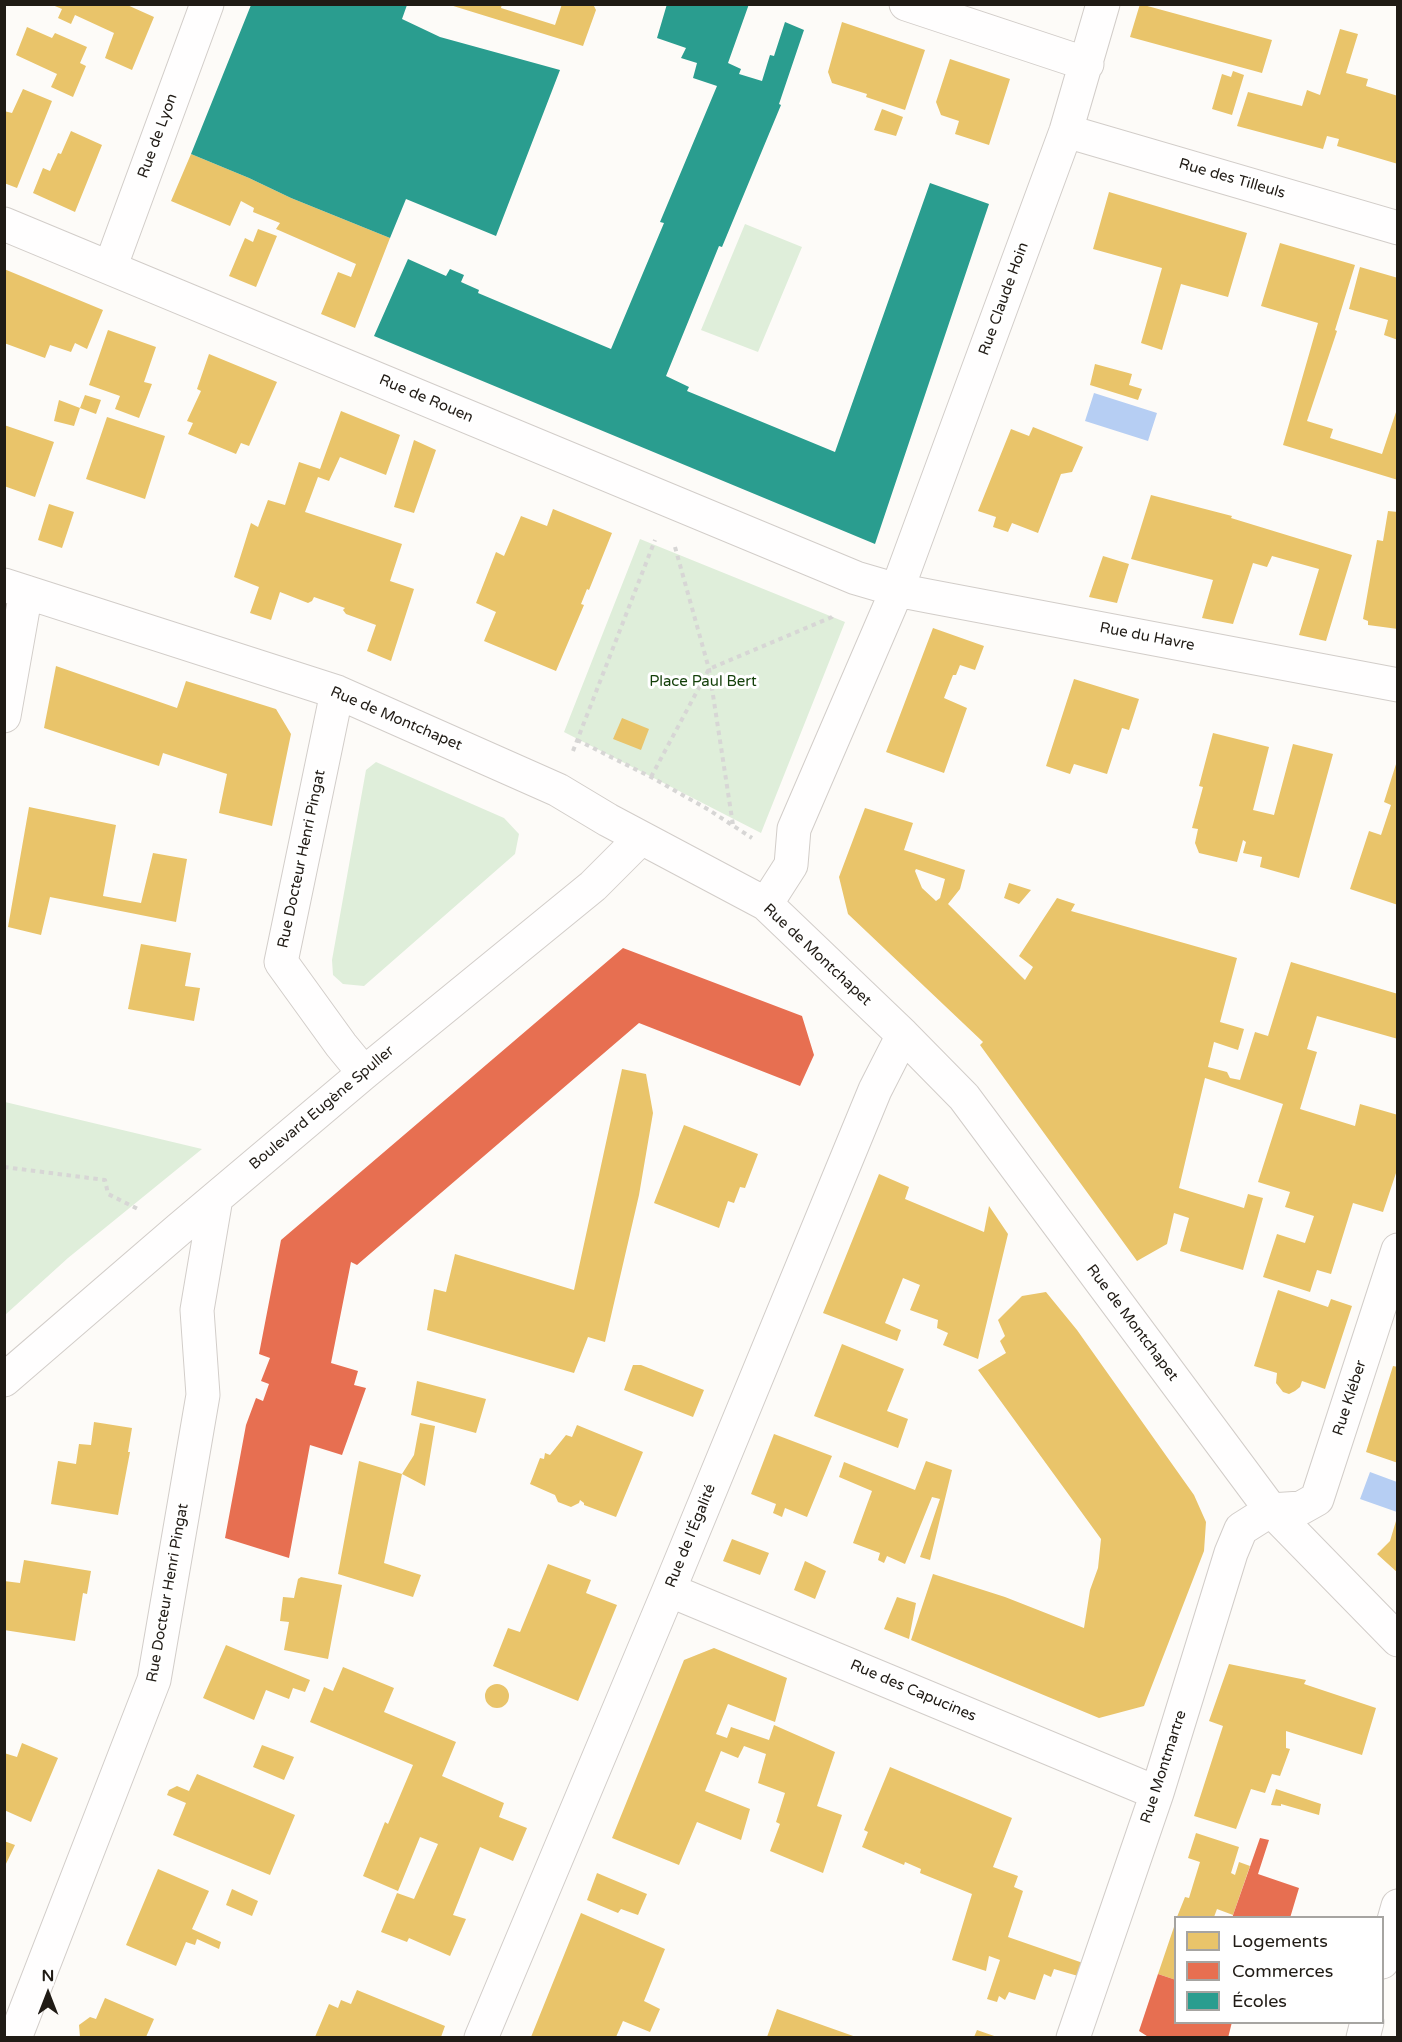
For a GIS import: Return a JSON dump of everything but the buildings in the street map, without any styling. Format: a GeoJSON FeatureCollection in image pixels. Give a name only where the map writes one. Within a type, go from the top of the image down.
{"type":"FeatureCollection","features":[{"type":"Feature","properties":{"kind":"street","name":"Rue de Lyon"},"geometry":{"type":"LineString","coordinates":[[110,268],[207,4]]}},
{"type":"Feature","properties":{"kind":"street"},"geometry":{"type":"LineString","coordinates":[[906,4],[1087,64]]}},
{"type":"Feature","properties":{"kind":"street","name":"Rue Claude Hoin"},"geometry":{"type":"LineString","coordinates":[[897,590],[1066,131],[1103,4]]}},
{"type":"Feature","properties":{"kind":"street","name":"Rue des Tilleuls"},"geometry":{"type":"LineString","coordinates":[[1066,131],[1398,228]]}},
{"type":"Feature","properties":{"kind":"street","name":"Rue de Rouen"},"geometry":{"type":"LineString","coordinates":[[4,224],[668,507],[848,575]]}},
{"type":"Feature","properties":{"kind":"street","name":"Rue du Havre"},"geometry":{"type":"LineString","coordinates":[[848,575],[897,590],[1398,685]]}},
{"type":"Feature","properties":{"kind":"street"},"geometry":{"type":"LineString","coordinates":[[4,716],[15,589]]}},
{"type":"Feature","properties":{"kind":"street","name":"Rue de Montchapet"},"geometry":{"type":"LineString","coordinates":[[15,589],[337,692],[558,790],[641,838],[766,904],[903,1035],[964,1097],[1271,1510],[1398,1640]]}},
{"type":"Feature","properties":{"kind":"street"},"geometry":{"type":"LineString","coordinates":[[766,904],[791,865],[794,829],[897,590]]}},
{"type":"Feature","properties":{"kind":"street","name":"Rue Docteur Henri Pingat"},"geometry":{"type":"LineString","coordinates":[[337,692],[281,962],[364,1073]]}},
{"type":"Feature","properties":{"kind":"street","name":"Boulevard Eugène Spuller"},"geometry":{"type":"LineString","coordinates":[[4,1380],[364,1073],[593,886],[641,838]]}},
{"type":"Feature","properties":{"kind":"street","name":"Rue de l'Égalité"},"geometry":{"type":"LineString","coordinates":[[481,2037],[669,1590],[875,1090],[903,1035]]}},
{"type":"Feature","properties":{"kind":"street","name":"Rue Docteur Henri Pingat"},"geometry":{"type":"LineString","coordinates":[[15,2037],[154,1680],[203,1395],[197,1310],[216,1198]]}},
{"type":"Feature","properties":{"kind":"street","name":"Rue Kléber"},"geometry":{"type":"LineString","coordinates":[[1271,1510],[1301,1508],[1317,1499],[1398,1250]]}},
{"type":"Feature","properties":{"kind":"street","name":"Rue Montmartre"},"geometry":{"type":"LineString","coordinates":[[1073,2037],[1157,1792],[1231,1553],[1241,1529],[1271,1510]]}},
{"type":"Feature","properties":{"kind":"street","name":"Rue des Capucines"},"geometry":{"type":"LineString","coordinates":[[669,1590],[1157,1792]]}},
{"type":"Feature","properties":{"kind":"street"},"geometry":{"type":"LineString","coordinates":[[1384,1958],[1398,1906]]}},
{"type":"Feature","properties":{"kind":"path"},"geometry":{"type":"LineString","coordinates":[[578,740],[651,777],[733,825],[709,669],[668,507]]}},
{"type":"Feature","properties":{"kind":"path"},"geometry":{"type":"LineString","coordinates":[[558,790],[668,507]]}},
{"type":"Feature","properties":{"kind":"path"},"geometry":{"type":"LineString","coordinates":[[651,777],[709,669],[832,617]]}},
{"type":"Feature","properties":{"kind":"path"},"geometry":{"type":"LineString","coordinates":[[4,1167],[105,1180],[108,1194],[178,1230]]}},
{"type":"Feature","properties":{"kind":"green space"},"geometry":{"type":"Polygon","coordinates":[[[745,224],[802,247],[758,352],[701,330],[745,224]]]}},
{"type":"Feature","properties":{"kind":"green space","name":"Place Paul Bert"},"geometry":{"type":"Polygon","coordinates":[[[640,539],[845,622],[761,833],[564,732],[640,539]]]}},
{"type":"Feature","properties":{"kind":"green space"},"geometry":{"type":"Polygon","coordinates":[[[376,762],[504,818],[519,834],[515,854],[364,986],[343,984],[333,975],[332,960],[366,770],[376,762]]]}},
{"type":"Feature","properties":{"kind":"green space"},"geometry":{"type":"Polygon","coordinates":[[[5,1102],[202,1149],[68,1258],[5,1315],[5,1102]]]}},
{"type":"Feature","properties":{"kind":"water"},"geometry":{"type":"Polygon","coordinates":[[[1094,393],[1157,413],[1148,441],[1085,421],[1094,393]]]}},
{"type":"Feature","properties":{"kind":"water"},"geometry":{"type":"Polygon","coordinates":[[[1370,1472],[1397,1482],[1397,1512],[1360,1499],[1370,1472]]]}}]}
